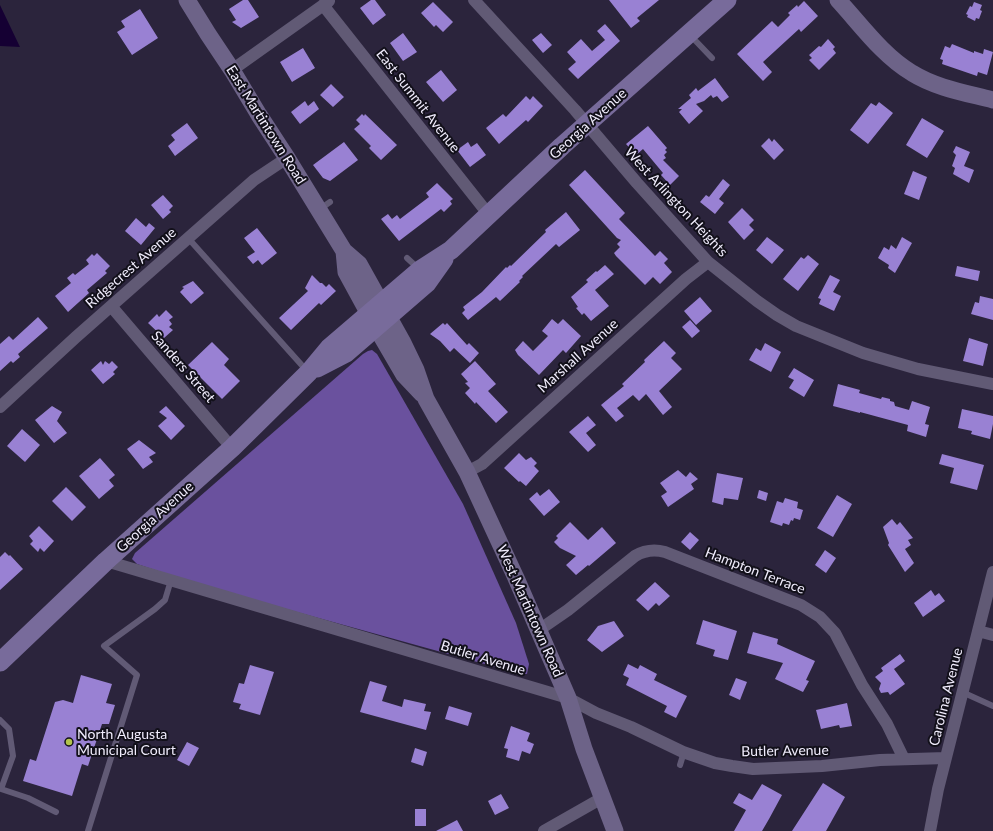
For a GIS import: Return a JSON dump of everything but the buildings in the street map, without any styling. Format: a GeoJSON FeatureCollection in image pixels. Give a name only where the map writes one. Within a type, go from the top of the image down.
{"type":"FeatureCollection","features":[{"type":"Feature","properties":{"kind":"main road","name":"East Martintown Road"},"geometry":{"type":"LineString","coordinates":[[187,0],[287,158],[324,206],[344,252],[359,264],[378,315]]}},
{"type":"Feature","properties":{"kind":"main road","name":"Georgia Avenue"},"geometry":{"type":"LineString","coordinates":[[0,662],[106,561],[232,448],[308,372],[329,348],[427,283],[451,250],[562,146],[727,0]]}},
{"type":"Feature","properties":{"kind":"main road"},"geometry":{"type":"LineString","coordinates":[[838,0],[888,55],[912,73],[937,84],[993,100]]}},
{"type":"Feature","properties":{"kind":"main road","name":"Georgia Avenue"},"geometry":{"type":"LineString","coordinates":[[378,315],[414,264],[451,250]]}},
{"type":"Feature","properties":{"kind":"main road","name":"West Martintown Road"},"geometry":{"type":"LineString","coordinates":[[378,315],[404,375],[426,399],[467,472],[516,578],[568,698],[602,798],[615,831]]}},
{"type":"Feature","properties":{"kind":"street","name":"West Arlington Heights"},"geometry":{"type":"LineString","coordinates":[[474,0],[575,110],[637,183],[708,262],[777,315],[817,336],[863,353],[918,369],[993,384]]}},
{"type":"Feature","properties":{"kind":"street"},"geometry":{"type":"LineString","coordinates":[[232,70],[326,2]]}},
{"type":"Feature","properties":{"kind":"street","name":"East Summit Avenue"},"geometry":{"type":"LineString","coordinates":[[326,2],[489,215]]}},
{"type":"Feature","properties":{"kind":"street","name":"Ridgecrest Avenue"},"geometry":{"type":"LineString","coordinates":[[0,407],[111,306],[254,180],[287,158]]}},
{"type":"Feature","properties":{"kind":"street","name":"Marshall Avenue"},"geometry":{"type":"LineString","coordinates":[[467,472],[482,464],[686,279],[708,262]]}},
{"type":"Feature","properties":{"kind":"street","name":"Sanders Street"},"geometry":{"type":"LineString","coordinates":[[111,306],[232,448]]}},
{"type":"Feature","properties":{"kind":"street","name":"Hampton Terrace"},"geometry":{"type":"LineString","coordinates":[[539,630],[568,610],[635,556],[653,550],[665,552],[801,604],[820,617],[828,624],[838,638],[862,684],[887,724],[904,759]]}},
{"type":"Feature","properties":{"kind":"street","name":"Butler Avenue"},"geometry":{"type":"LineString","coordinates":[[106,561],[568,698],[596,713],[631,727],[684,752],[715,763],[754,769],[822,766],[880,760],[946,758]]}},
{"type":"Feature","properties":{"kind":"street","name":"Carolina Avenue"},"geometry":{"type":"LineString","coordinates":[[930,831],[938,788],[993,572]]}},
{"type":"Feature","properties":{"kind":"street"},"geometry":{"type":"LineString","coordinates":[[978,631],[993,635]]}},
{"type":"Feature","properties":{"kind":"street"},"geometry":{"type":"LineString","coordinates":[[544,831],[602,798]]}},
{"type":"Feature","properties":{"kind":"lane"},"geometry":{"type":"LineString","coordinates":[[689,34],[712,58]]}},
{"type":"Feature","properties":{"kind":"lane"},"geometry":{"type":"LineString","coordinates":[[188,238],[308,372]]}},
{"type":"Feature","properties":{"kind":"lane"},"geometry":{"type":"LineString","coordinates":[[88,831],[137,675],[104,646],[165,600],[171,580]]}},
{"type":"Feature","properties":{"kind":"lane"},"geometry":{"type":"LineString","coordinates":[[962,692],[993,706]]}},
{"type":"Feature","properties":{"kind":"lane"},"geometry":{"type":"LineString","coordinates":[[0,720],[9,728],[13,756],[1,789],[28,798],[56,812]]}},
{"type":"Feature","properties":{"kind":"lane"},"geometry":{"type":"LineString","coordinates":[[680,765],[684,752]]}},
{"type":"Feature","properties":{"kind":"shaded area"},"geometry":{"type":"Polygon","coordinates":[[[0,5],[20,47],[0,46],[0,5]]]}},
{"type":"Feature","properties":{"kind":"shaded area"},"geometry":{"type":"Polygon","coordinates":[[[372,350],[377,354],[463,504],[516,623],[529,664],[527,674],[517,673],[203,586],[137,564],[132,559],[135,553],[363,354],[372,350]]]}},
{"type":"Feature","properties":{"kind":"place","name":"North Augusta Municipal Court"},"geometry":{"type":"Point","coordinates":[69,742]}}]}
